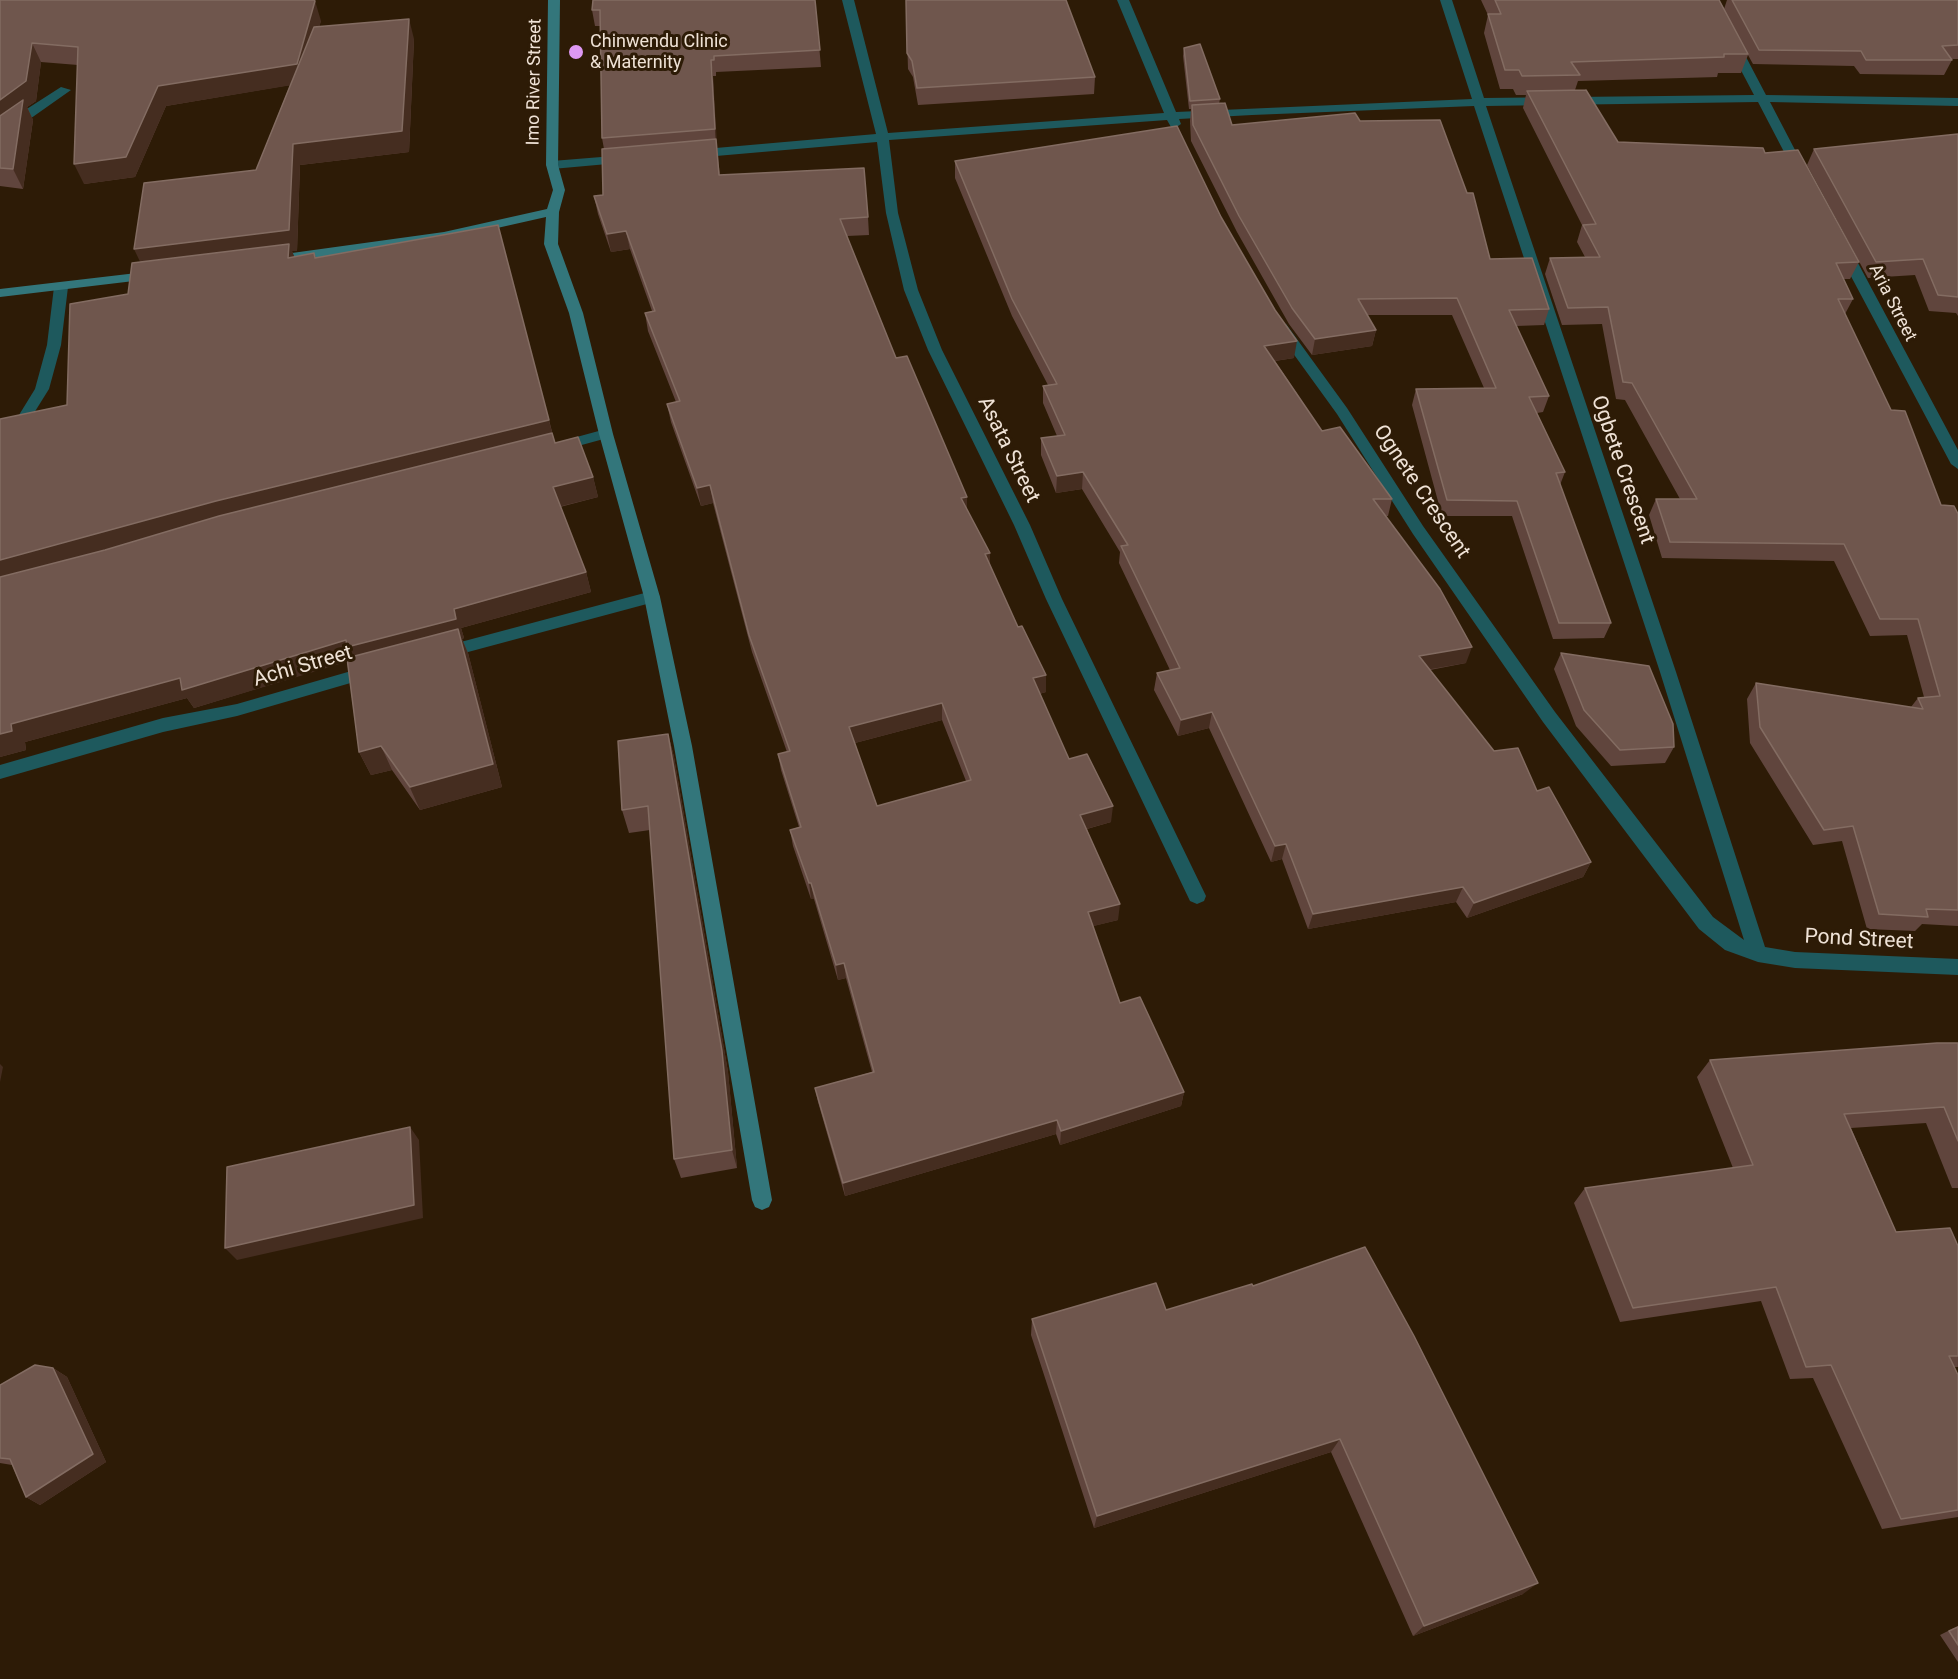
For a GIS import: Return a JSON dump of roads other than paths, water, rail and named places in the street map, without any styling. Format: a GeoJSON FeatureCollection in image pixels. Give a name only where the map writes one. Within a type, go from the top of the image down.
{"type":"FeatureCollection","features":[{"type":"Feature","properties":{"kind":"street","name":"Imo River Street"},"geometry":{"type":"LineString","coordinates":[[554,0],[552,165],[559,190],[553,212],[551,244],[576,313],[606,434],[652,597],[682,746],[762,1200]]}},
{"type":"Feature","properties":{"kind":"street","name":"Asata Street"},"geometry":{"type":"LineString","coordinates":[[848,0],[883,138],[892,213],[903,264],[935,350],[1022,525],[1054,599],[1118,725],[1197,896]]}},
{"type":"Feature","properties":{"kind":"street"},"geometry":{"type":"LineString","coordinates":[[1123,0],[1170,115],[1184,141]]}},
{"type":"Feature","properties":{"kind":"street","name":"Ogbete Crescent"},"geometry":{"type":"LineString","coordinates":[[1446,0],[1758,954]]}},
{"type":"Feature","properties":{"kind":"street"},"geometry":{"type":"LineString","coordinates":[[1710,0],[1806,183]]}},
{"type":"Feature","properties":{"kind":"street"},"geometry":{"type":"LineString","coordinates":[[0,136],[9,126],[65,90]]}},
{"type":"Feature","properties":{"kind":"street"},"geometry":{"type":"LineString","coordinates":[[681,155],[1170,115],[1480,102],[1760,98],[1958,102]]}},
{"type":"Feature","properties":{"kind":"street"},"geometry":{"type":"LineString","coordinates":[[552,165],[634,159]]}},
{"type":"Feature","properties":{"kind":"street"},"geometry":{"type":"LineString","coordinates":[[274,260],[444,236],[553,212]]}},
{"type":"Feature","properties":{"kind":"street","name":"Aria Street"},"geometry":{"type":"LineString","coordinates":[[1838,241],[1958,464]]}},
{"type":"Feature","properties":{"kind":"street"},"geometry":{"type":"LineString","coordinates":[[0,293],[171,273]]}},
{"type":"Feature","properties":{"kind":"street"},"geometry":{"type":"LineString","coordinates":[[0,428],[24,418],[42,389],[54,345],[62,287]]}},
{"type":"Feature","properties":{"kind":"street","name":"Ognete Crescent"},"geometry":{"type":"LineString","coordinates":[[1271,309],[1342,411],[1418,530],[1549,717],[1706,923],[1732,944],[1758,954]]}},
{"type":"Feature","properties":{"kind":"street"},"geometry":{"type":"LineString","coordinates":[[539,451],[606,434]]}},
{"type":"Feature","properties":{"kind":"street"},"geometry":{"type":"LineString","coordinates":[[431,656],[652,597]]}},
{"type":"Feature","properties":{"kind":"street","name":"Achi Street"},"geometry":{"type":"LineString","coordinates":[[0,772],[163,725],[237,710],[387,667]]}},
{"type":"Feature","properties":{"kind":"street","name":"Pond Street"},"geometry":{"type":"LineString","coordinates":[[1758,954],[1795,960],[1958,967]]}},
{"type":"Feature","properties":{"kind":"place","name":"Chinwendu Clinic & Maternity"},"geometry":{"type":"Point","coordinates":[576,52]}}]}
